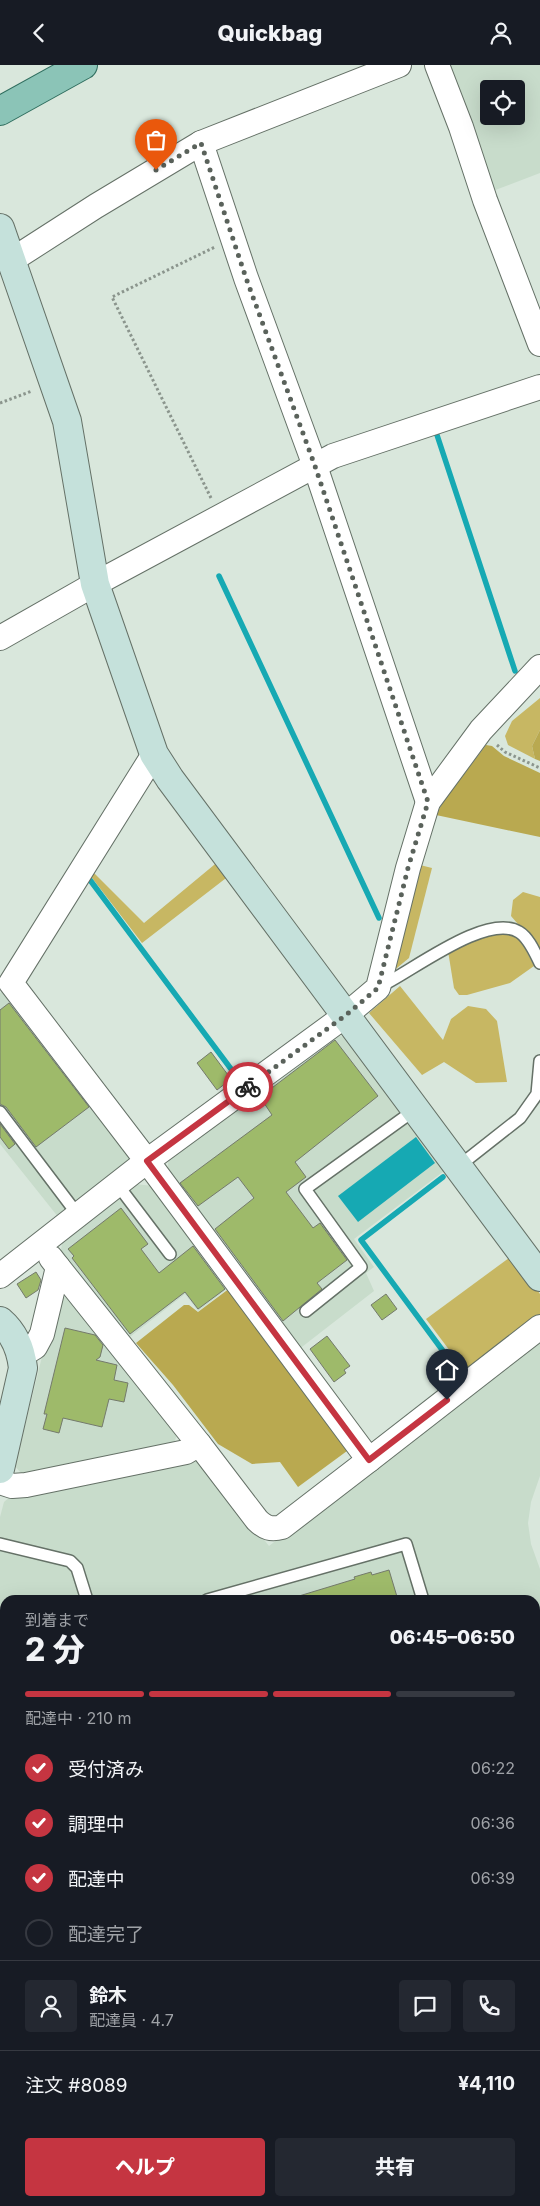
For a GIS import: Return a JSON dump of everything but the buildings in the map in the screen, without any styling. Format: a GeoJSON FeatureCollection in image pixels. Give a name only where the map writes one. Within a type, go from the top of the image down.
{"type":"FeatureCollection","features":[{"type":"Feature","properties":{"kind":"main road"},"geometry":{"type":"LineString","coordinates":[[0,111],[83,65]]}},
{"type":"Feature","properties":{"kind":"street"},"geometry":{"type":"LineString","coordinates":[[12,260],[96,206],[201,143],[399,65]]}},
{"type":"Feature","properties":{"kind":"street"},"geometry":{"type":"LineString","coordinates":[[437,65],[461,127],[485,200],[540,344]]}},
{"type":"Feature","properties":{"kind":"street"},"geometry":{"type":"LineString","coordinates":[[201,143],[246,278],[315,466],[428,802]]}},
{"type":"Feature","properties":{"kind":"street"},"geometry":{"type":"LineString","coordinates":[[0,228],[67,421],[95,584],[154,753],[170,779],[540,1277]]}},
{"type":"Feature","properties":{"kind":"street"},"geometry":{"type":"LineString","coordinates":[[0,638],[95,584],[333,456],[540,387]]}},
{"type":"Feature","properties":{"kind":"street"},"geometry":{"type":"LineString","coordinates":[[0,1276],[147,1161],[346,1015],[378,988],[408,868],[428,802],[481,730],[540,667]]}},
{"type":"Feature","properties":{"kind":"street"},"geometry":{"type":"LineString","coordinates":[[154,753],[11,983],[147,1161],[369,1460]]}},
{"type":"Feature","properties":{"kind":"street"},"geometry":{"type":"LineString","coordinates":[[40,1245],[199,1444],[257,1520],[263,1526],[274,1530],[282,1527],[540,1327]]}},
{"type":"Feature","properties":{"kind":"street"},"geometry":{"type":"LineString","coordinates":[[22,1355],[34,1347],[42,1334],[58,1267]]}},
{"type":"Feature","properties":{"kind":"street"},"geometry":{"type":"LineString","coordinates":[[0,1321],[14,1337],[22,1355],[22,1378],[0,1469]]}},
{"type":"Feature","properties":{"kind":"street"},"geometry":{"type":"LineString","coordinates":[[0,1482],[12,1486],[26,1485],[186,1452],[199,1444]]}},
{"type":"Feature","properties":{"kind":"lane"},"geometry":{"type":"LineString","coordinates":[[378,988],[430,956],[474,935],[504,927],[519,932],[530,944],[540,963]]}},
{"type":"Feature","properties":{"kind":"lane"},"geometry":{"type":"LineString","coordinates":[[459,1166],[520,1118],[539,1095],[540,1061]]}},
{"type":"Feature","properties":{"kind":"lane"},"geometry":{"type":"LineString","coordinates":[[306,1311],[361,1267],[305,1189],[416,1109]]}},
{"type":"Feature","properties":{"kind":"lane"},"geometry":{"type":"LineString","coordinates":[[0,1111],[78,1215]]}},
{"type":"Feature","properties":{"kind":"lane"},"geometry":{"type":"LineString","coordinates":[[117,1184],[170,1254]]}},
{"type":"Feature","properties":{"kind":"lane"},"geometry":{"type":"LineString","coordinates":[[0,1544],[70,1561],[77,1568],[85,1595]]}},
{"type":"Feature","properties":{"kind":"lane"},"geometry":{"type":"LineString","coordinates":[[225,1595],[406,1544],[421,1595]]}},
{"type":"Feature","properties":{"kind":"path"},"geometry":{"type":"LineString","coordinates":[[220,516],[112,297],[176,267],[233,237]]}},
{"type":"Feature","properties":{"kind":"path"},"geometry":{"type":"LineString","coordinates":[[0,403],[54,382]]}},
{"type":"Feature","properties":{"kind":"path"},"geometry":{"type":"LineString","coordinates":[[481,730],[505,752],[540,768]]}},
{"type":"Feature","properties":{"kind":"shaded area"},"geometry":{"type":"Polygon","coordinates":[[[444,65],[540,65],[540,173],[490,192],[444,65]]]}},
{"type":"Feature","properties":{"kind":"shaded area"},"geometry":{"type":"Polygon","coordinates":[[[540,698],[540,730],[532,746],[535,759],[508,745],[505,736],[512,721],[540,698]]]}},
{"type":"Feature","properties":{"kind":"shaded area"},"geometry":{"type":"Polygon","coordinates":[[[540,730],[540,761],[535,759],[532,746],[540,730]]]}},
{"type":"Feature","properties":{"kind":"shaded area"},"geometry":{"type":"Polygon","coordinates":[[[486,745],[492,746],[504,756],[540,773],[540,837],[436,815],[443,802],[486,745]]]}},
{"type":"Feature","properties":{"kind":"shaded area"},"geometry":{"type":"Polygon","coordinates":[[[220,860],[230,875],[142,943],[86,870],[88,867],[144,923],[220,860]]]}},
{"type":"Feature","properties":{"kind":"shaded area"},"geometry":{"type":"Polygon","coordinates":[[[420,865],[432,868],[409,958],[391,973],[420,865]]]}},
{"type":"Feature","properties":{"kind":"shaded area"},"geometry":{"type":"Polygon","coordinates":[[[523,892],[540,897],[540,950],[511,916],[513,900],[523,892]]]}},
{"type":"Feature","properties":{"kind":"shaded area"},"geometry":{"type":"Polygon","coordinates":[[[503,931],[520,938],[534,966],[510,983],[467,995],[459,995],[454,988],[448,951],[489,933],[503,931]]]}},
{"type":"Feature","properties":{"kind":"shaded area"},"geometry":{"type":"Polygon","coordinates":[[[400,986],[443,1040],[451,1019],[468,1006],[486,1009],[497,1021],[507,1082],[476,1083],[444,1062],[422,1075],[369,1013],[400,986]]]}},
{"type":"Feature","properties":{"kind":"shaded area"},"geometry":{"type":"Polygon","coordinates":[[[7,988],[134,1159],[59,1218],[0,1144],[0,993],[7,988]]]}},
{"type":"Feature","properties":{"kind":"shaded area"},"geometry":{"type":"Polygon","coordinates":[[[339,1036],[352,1038],[448,1168],[354,1239],[374,1267],[366,1273],[374,1291],[298,1350],[166,1179],[169,1157],[339,1036]]]}},
{"type":"Feature","properties":{"kind":"shaded area"},"geometry":{"type":"Polygon","coordinates":[[[135,1184],[162,1187],[235,1283],[198,1311],[185,1294],[126,1340],[59,1258],[63,1240],[135,1184]]]}},
{"type":"Feature","properties":{"kind":"shaded area"},"geometry":{"type":"Polygon","coordinates":[[[513,1255],[540,1294],[540,1318],[468,1375],[426,1319],[513,1255]]]}},
{"type":"Feature","properties":{"kind":"shaded area"},"geometry":{"type":"Polygon","coordinates":[[[234,1285],[348,1445],[347,1451],[298,1487],[280,1462],[252,1464],[218,1444],[173,1385],[136,1343],[184,1305],[189,1305],[198,1312],[234,1285]]]}},
{"type":"Feature","properties":{"kind":"shaded area"},"geometry":{"type":"Polygon","coordinates":[[[70,1296],[179,1430],[172,1448],[27,1480],[15,1466],[56,1300],[70,1296]]]}},
{"type":"Feature","properties":{"kind":"shaded area"},"geometry":{"type":"Polygon","coordinates":[[[540,1338],[540,1476],[531,1502],[528,1523],[531,1544],[540,1569],[540,1595],[0,1595],[0,1517],[4,1502],[13,1494],[192,1458],[204,1463],[269,1546],[540,1338]]]}},
{"type":"Feature","properties":{"kind":"water"},"geometry":{"type":"Polygon","coordinates":[[[416,1137],[435,1163],[358,1222],[338,1196],[416,1137]]]}},
{"type":"Feature","properties":{"kind":"waterway"},"geometry":{"type":"LineString","coordinates":[[437,435],[515,671]]}},
{"type":"Feature","properties":{"kind":"waterway"},"geometry":{"type":"LineString","coordinates":[[219,576],[379,918]]}},
{"type":"Feature","properties":{"kind":"waterway"},"geometry":{"type":"LineString","coordinates":[[90,880],[237,1077]]}},
{"type":"Feature","properties":{"kind":"waterway"},"geometry":{"type":"LineString","coordinates":[[443,1177],[361,1240],[460,1374]]}},
{"type":"Feature","properties":{"kind":"way so far"},"geometry":{"type":"LineString","coordinates":[[156,170],[201,143],[246,278],[315,466],[428,802],[408,868],[378,988],[346,1015],[248,1087]]}},
{"type":"Feature","properties":{"kind":"route"},"geometry":{"type":"LineString","coordinates":[[248,1087],[147,1161],[369,1460],[447,1400]]}}]}
